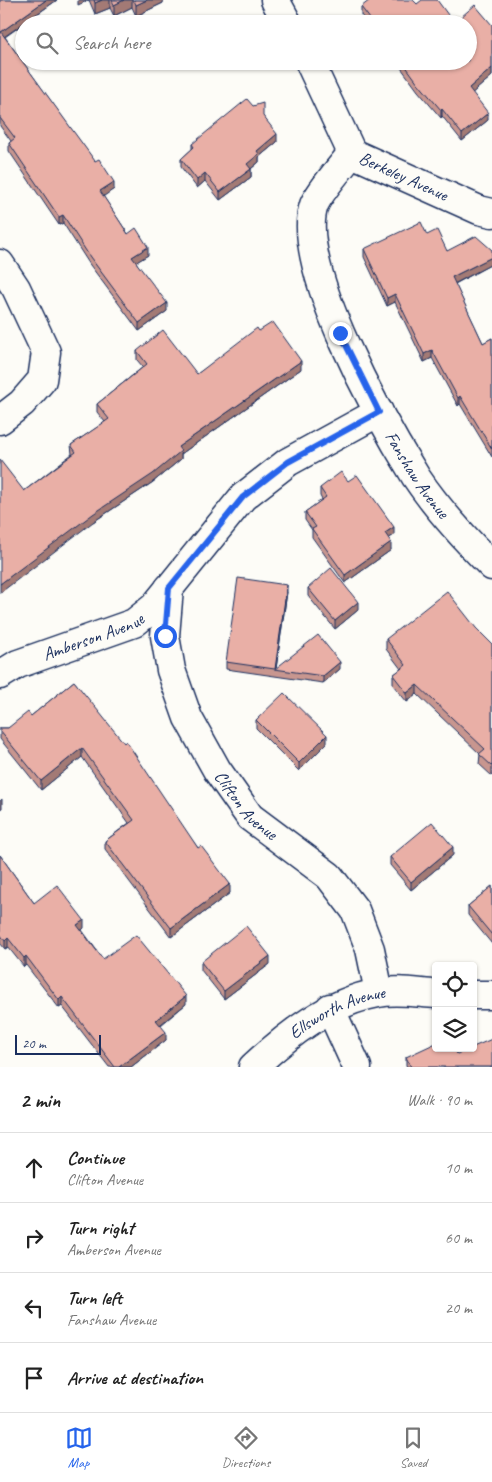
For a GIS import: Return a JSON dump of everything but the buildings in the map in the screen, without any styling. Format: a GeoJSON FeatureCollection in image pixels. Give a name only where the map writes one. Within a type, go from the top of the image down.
{"type":"FeatureCollection","features":[{"type":"Feature","properties":{"kind":"street"},"geometry":{"type":"LineString","coordinates":[[275,0],[283,15]]}},
{"type":"Feature","properties":{"kind":"street","name":"Berkeley Avenue"},"geometry":{"type":"LineString","coordinates":[[313,70],[352,153],[437,192],[479,210],[492,213]]}},
{"type":"Feature","properties":{"kind":"street","name":"Fanshaw Avenue"},"geometry":{"type":"LineString","coordinates":[[352,153],[314,205],[310,232],[317,270],[340,333],[379,412],[417,478],[492,566]]}},
{"type":"Feature","properties":{"kind":"street"},"geometry":{"type":"LineString","coordinates":[[0,264],[16,288],[46,352],[42,380],[22,403],[0,420]]}},
{"type":"Feature","properties":{"kind":"street","name":"Amberson Avenue"},"geometry":{"type":"LineString","coordinates":[[0,675],[18,664],[134,623],[154,607],[243,497],[288,462],[379,412]]}},
{"type":"Feature","properties":{"kind":"street","name":"Clifton Avenue"},"geometry":{"type":"LineString","coordinates":[[169,588],[165,636],[171,670],[188,718],[217,770],[250,818],[329,876],[355,910],[370,949],[379,992]]}},
{"type":"Feature","properties":{"kind":"street","name":"Ellsworth Avenue"},"geometry":{"type":"LineString","coordinates":[[253,1067],[278,1044],[330,1008],[379,992],[432,994]]}},
{"type":"Feature","properties":{"kind":"street"},"geometry":{"type":"LineString","coordinates":[[477,995],[492,995]]}},
{"type":"Feature","properties":{"kind":"street"},"geometry":{"type":"LineString","coordinates":[[330,1008],[357,1067]]}},
{"type":"Feature","properties":{"kind":"route"},"geometry":{"type":"LineString","coordinates":[[165,636],[169,588],[243,497],[288,462],[379,412],[340,333]]}}]}
